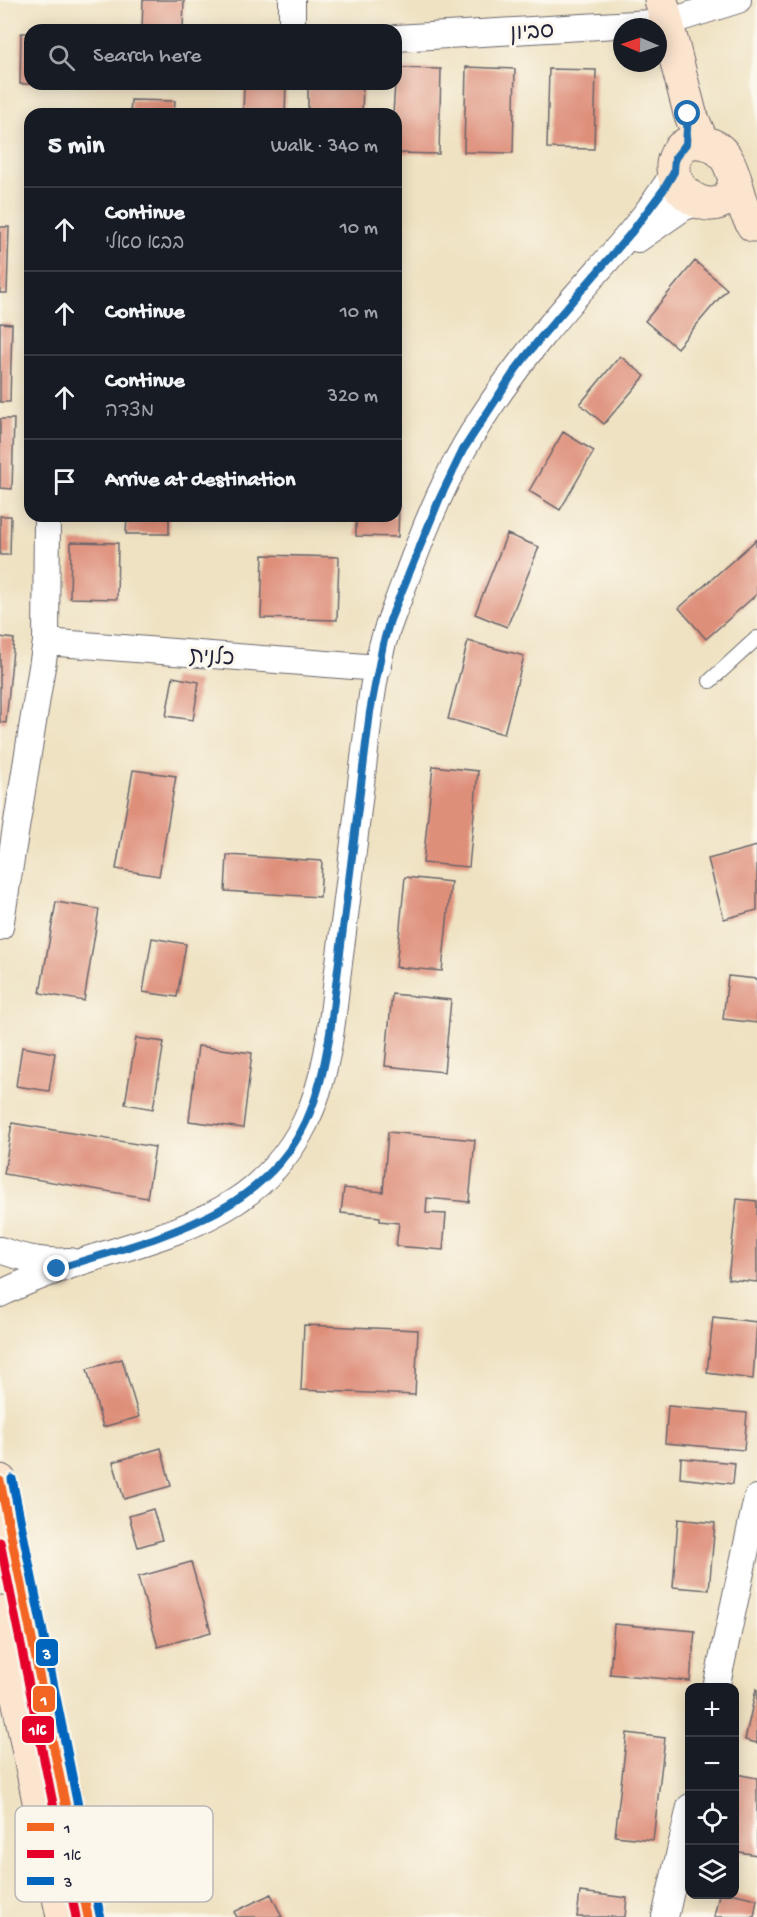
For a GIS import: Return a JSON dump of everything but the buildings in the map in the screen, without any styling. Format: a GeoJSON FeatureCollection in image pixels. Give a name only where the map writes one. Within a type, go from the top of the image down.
{"type":"FeatureCollection","features":[{"type":"Feature","properties":{"kind":"street"},"geometry":{"type":"LineString","coordinates":[[292,0],[292,24]]}},
{"type":"Feature","properties":{"kind":"street","name":"סביון"},"geometry":{"type":"LineString","coordinates":[[402,37],[664,11],[738,0]]}},
{"type":"Feature","properties":{"kind":"street"},"geometry":{"type":"LineString","coordinates":[[664,11],[694,123],[687,153],[685,193],[719,194],[742,201],[755,228]]}},
{"type":"Feature","properties":{"kind":"street"},"geometry":{"type":"LineString","coordinates":[[0,1294],[28,1281],[92,1258],[192,1225],[237,1200],[273,1170],[291,1149],[305,1123],[324,1071],[370,712],[378,668],[390,620],[442,491],[463,450],[516,369],[650,208],[687,153],[715,147],[725,156],[732,167],[719,194],[684,207],[654,226],[594,276]]}},
{"type":"Feature","properties":{"kind":"street"},"geometry":{"type":"LineString","coordinates":[[0,927],[46,642],[47,522]]}},
{"type":"Feature","properties":{"kind":"street","name":"כלנית"},"geometry":{"type":"LineString","coordinates":[[46,642],[378,668]]}},
{"type":"Feature","properties":{"kind":"street"},"geometry":{"type":"LineString","coordinates":[[0,1250],[14,1256],[38,1259],[64,1261],[92,1258]]}},
{"type":"Feature","properties":{"kind":"street"},"geometry":{"type":"LineString","coordinates":[[0,1481],[66,1806]]}},
{"type":"Feature","properties":{"kind":"street"},"geometry":{"type":"LineString","coordinates":[[717,1683],[757,1498]]}},
{"type":"Feature","properties":{"kind":"street"},"geometry":{"type":"LineString","coordinates":[[0,1612],[40,1806]]}},
{"type":"Feature","properties":{"kind":"street"},"geometry":{"type":"LineString","coordinates":[[665,1917],[685,1829]]}},
{"type":"Feature","properties":{"kind":"street"},"geometry":{"type":"LineString","coordinates":[[60,1902],[63,1917]]}},
{"type":"Feature","properties":{"kind":"street"},"geometry":{"type":"LineString","coordinates":[[85,1902],[88,1917]]}},
{"type":"Feature","properties":{"kind":"lane"},"geometry":{"type":"LineString","coordinates":[[710,681],[757,638]]}},
{"type":"Feature","properties":{"kind":"transit line","name":"3"},"geometry":{"type":"LineString","coordinates":[[12,1479],[78,1806]]}},
{"type":"Feature","properties":{"kind":"transit line","name":"1"},"geometry":{"type":"LineString","coordinates":[[0,1481],[66,1806]]}},
{"type":"Feature","properties":{"kind":"transit line","name":"1א"},"geometry":{"type":"LineString","coordinates":[[0,1542],[54,1806]]}},
{"type":"Feature","properties":{"kind":"transit line","name":"1א"},"geometry":{"type":"LineString","coordinates":[[73,1902],[76,1917]]}},
{"type":"Feature","properties":{"kind":"transit line","name":"1"},"geometry":{"type":"LineString","coordinates":[[85,1902],[88,1917]]}},
{"type":"Feature","properties":{"kind":"transit line","name":"3"},"geometry":{"type":"LineString","coordinates":[[97,1902],[100,1915]]}},
{"type":"Feature","properties":{"kind":"route"},"geometry":{"type":"LineString","coordinates":[[57,1269],[167,1235],[214,1215],[254,1188],[291,1149],[316,1098],[324,1071],[336,994],[373,690],[390,620],[450,474],[463,450],[516,369],[566,307],[631,233],[664,189],[674,172],[678,151],[686,144],[688,114]]}}]}
